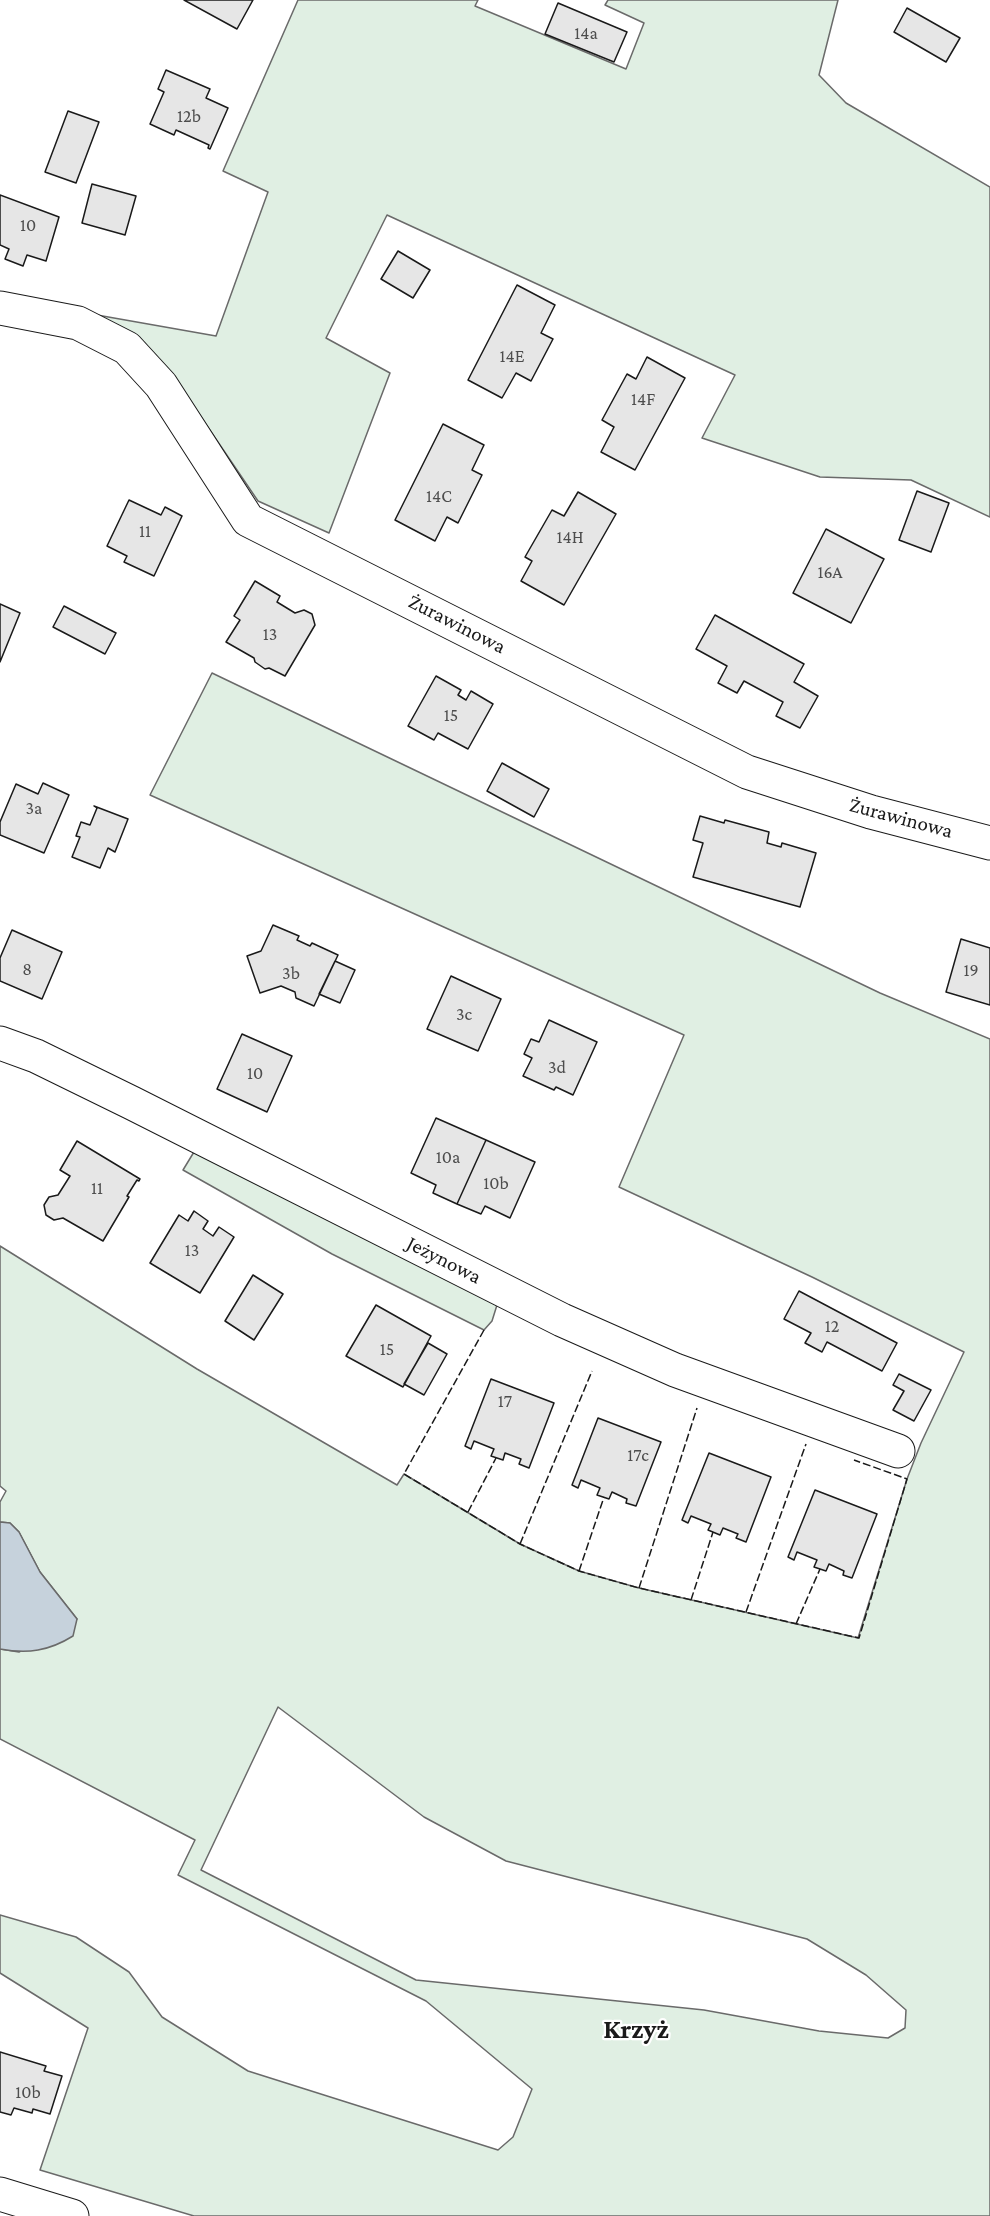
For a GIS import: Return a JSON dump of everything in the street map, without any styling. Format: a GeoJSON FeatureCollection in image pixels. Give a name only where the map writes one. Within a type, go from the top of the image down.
{"type":"FeatureCollection","features":[{"type":"Feature","properties":{"kind":"street","name":"Żurawinowa"},"geometry":{"type":"LineString","coordinates":[[0,308],[78,323],[127,348],[161,384],[248,520],[747,772],[871,812],[990,843]]}},
{"type":"Feature","properties":{"kind":"street","name":"Jeżynowa"},"geometry":{"type":"LineString","coordinates":[[0,1043],[36,1056],[132,1103],[562,1320],[675,1370],[898,1451]]}},
{"type":"Feature","properties":{"kind":"street"},"geometry":{"type":"LineString","coordinates":[[0,2194],[72,2216]]}},
{"type":"Feature","properties":{"kind":"green space"},"geometry":{"type":"Polygon","coordinates":[[[298,0],[478,0],[475,6],[626,69],[644,23],[605,5],[608,0],[838,0],[819,75],[846,103],[990,187],[990,517],[911,480],[820,477],[702,438],[735,375],[387,215],[326,338],[390,373],[329,533],[258,501],[184,392],[97,315],[216,336],[268,192],[223,171],[298,0]]]}},
{"type":"Feature","properties":{"kind":"green space"},"geometry":{"type":"Polygon","coordinates":[[[212,673],[880,993],[990,1039],[990,2216],[194,2216],[40,2170],[88,2028],[0,1973],[0,1915],[76,1937],[129,1972],[162,2017],[248,2071],[498,2150],[513,2137],[532,2089],[426,2001],[178,1875],[195,1840],[0,1739],[0,1649],[19,1652],[77,1619],[40,1572],[19,1532],[10,1523],[0,1522],[0,1502],[6,1491],[0,1486],[0,1246],[197,1369],[397,1485],[404,1474],[520,1544],[579,1571],[639,1588],[858,1638],[907,1479],[921,1443],[964,1352],[812,1277],[619,1187],[684,1035],[150,795],[212,673]],[[278,1707],[201,1870],[416,1980],[704,2010],[819,2031],[888,2038],[905,2028],[906,2010],[866,1975],[807,1939],[506,1861],[424,1817],[278,1707]]]}},
{"type":"Feature","properties":{"kind":"green space"},"geometry":{"type":"Polygon","coordinates":[[[197,1147],[497,1305],[492,1321],[484,1330],[332,1254],[183,1170],[197,1147]]]}},
{"type":"Feature","properties":{"kind":"shaded area"},"geometry":{"type":"Polygon","coordinates":[[[0,1522],[10,1523],[19,1532],[40,1572],[77,1619],[73,1636],[38,1650],[0,1649],[0,1522]]]}},
{"type":"Feature","properties":{"kind":"building"},"geometry":{"type":"Polygon","coordinates":[[[184,0],[253,0],[237,29],[184,0]]]}},
{"type":"Feature","properties":{"kind":"building"},"geometry":{"type":"Polygon","coordinates":[[[558,3],[627,32],[614,62],[545,34],[558,3]]]}},
{"type":"Feature","properties":{"kind":"building"},"geometry":{"type":"Polygon","coordinates":[[[907,8],[960,38],[946,62],[894,32],[907,8]]]}},
{"type":"Feature","properties":{"kind":"building"},"geometry":{"type":"Polygon","coordinates":[[[166,70],[210,89],[206,98],[228,108],[210,149],[209,145],[176,130],[174,135],[150,124],[164,92],[158,89],[166,70]]]}},
{"type":"Feature","properties":{"kind":"building"},"geometry":{"type":"Polygon","coordinates":[[[68,111],[99,122],[76,183],[45,172],[68,111]]]}},
{"type":"Feature","properties":{"kind":"building"},"geometry":{"type":"Polygon","coordinates":[[[92,184],[136,196],[125,235],[82,223],[92,184]]]}},
{"type":"Feature","properties":{"kind":"building"},"geometry":{"type":"Polygon","coordinates":[[[0,195],[59,217],[46,261],[27,255],[23,266],[5,259],[9,249],[0,245],[0,195]]]}},
{"type":"Feature","properties":{"kind":"building"},"geometry":{"type":"Polygon","coordinates":[[[398,251],[430,270],[413,298],[381,279],[398,251]]]}},
{"type":"Feature","properties":{"kind":"building"},"geometry":{"type":"Polygon","coordinates":[[[517,285],[555,305],[541,333],[553,339],[531,381],[516,373],[502,398],[468,380],[517,285]]]}},
{"type":"Feature","properties":{"kind":"building"},"geometry":{"type":"Polygon","coordinates":[[[647,357],[685,378],[635,470],[601,452],[614,427],[602,420],[627,374],[636,379],[647,357]]]}},
{"type":"Feature","properties":{"kind":"building"},"geometry":{"type":"Polygon","coordinates":[[[443,424],[484,445],[472,470],[482,475],[458,523],[447,517],[435,541],[395,520],[443,424]]]}},
{"type":"Feature","properties":{"kind":"building"},"geometry":{"type":"Polygon","coordinates":[[[917,491],[949,503],[931,552],[899,540],[917,491]]]}},
{"type":"Feature","properties":{"kind":"building"},"geometry":{"type":"Polygon","coordinates":[[[578,492],[616,514],[564,605],[521,581],[532,561],[525,557],[552,510],[564,516],[578,492]]]}},
{"type":"Feature","properties":{"kind":"building"},"geometry":{"type":"Polygon","coordinates":[[[129,500],[161,515],[165,507],[182,516],[154,576],[124,562],[127,556],[107,546],[129,500]]]}},
{"type":"Feature","properties":{"kind":"building"},"geometry":{"type":"Polygon","coordinates":[[[826,529],[884,559],[851,623],[793,593],[826,529]]]}},
{"type":"Feature","properties":{"kind":"building"},"geometry":{"type":"Polygon","coordinates":[[[255,581],[280,596],[277,602],[295,613],[304,610],[312,614],[315,625],[285,676],[269,668],[265,669],[255,662],[254,658],[226,642],[240,620],[234,616],[255,581]]]}},
{"type":"Feature","properties":{"kind":"building"},"geometry":{"type":"Polygon","coordinates":[[[0,604],[20,613],[0,662],[0,604]]]}},
{"type":"Feature","properties":{"kind":"building"},"geometry":{"type":"Polygon","coordinates":[[[64,606],[116,633],[105,654],[53,627],[64,606]]]}},
{"type":"Feature","properties":{"kind":"building"},"geometry":{"type":"Polygon","coordinates":[[[715,615],[804,664],[794,682],[818,696],[800,728],[776,716],[783,702],[744,681],[737,693],[718,683],[727,666],[696,649],[715,615]]]}},
{"type":"Feature","properties":{"kind":"building"},"geometry":{"type":"Polygon","coordinates":[[[436,676],[461,690],[458,695],[466,700],[471,691],[493,704],[468,749],[438,733],[434,740],[408,726],[436,676]]]}},
{"type":"Feature","properties":{"kind":"building"},"geometry":{"type":"Polygon","coordinates":[[[502,763],[549,789],[534,817],[487,791],[502,763]]]}},
{"type":"Feature","properties":{"kind":"building"},"geometry":{"type":"Polygon","coordinates":[[[43,783],[69,795],[44,853],[0,835],[0,822],[16,784],[38,794],[43,783]]]}},
{"type":"Feature","properties":{"kind":"building"},"geometry":{"type":"Polygon","coordinates":[[[94,806],[128,819],[115,852],[108,848],[100,868],[72,857],[80,837],[76,836],[81,822],[90,825],[97,808],[94,806]]]}},
{"type":"Feature","properties":{"kind":"building"},"geometry":{"type":"Polygon","coordinates":[[[700,816],[769,832],[767,843],[781,847],[782,843],[816,853],[800,907],[693,877],[703,843],[693,840],[700,816]]]}},
{"type":"Feature","properties":{"kind":"building"},"geometry":{"type":"Polygon","coordinates":[[[273,925],[299,936],[297,940],[310,946],[312,943],[338,955],[314,1006],[296,998],[295,992],[281,986],[260,993],[247,956],[261,951],[273,925]]]}},
{"type":"Feature","properties":{"kind":"building"},"geometry":{"type":"Polygon","coordinates":[[[12,930],[62,952],[42,999],[0,981],[0,958],[12,930]]]}},
{"type":"Feature","properties":{"kind":"building"},"geometry":{"type":"Polygon","coordinates":[[[961,939],[990,948],[990,1005],[946,992],[961,939]]]}},
{"type":"Feature","properties":{"kind":"building"},"geometry":{"type":"Polygon","coordinates":[[[335,961],[355,970],[340,1003],[319,994],[335,961]]]}},
{"type":"Feature","properties":{"kind":"building"},"geometry":{"type":"Polygon","coordinates":[[[451,976],[501,999],[478,1051],[427,1029],[451,976]]]}},
{"type":"Feature","properties":{"kind":"building"},"geometry":{"type":"Polygon","coordinates":[[[549,1020],[597,1042],[573,1095],[556,1087],[554,1090],[523,1076],[532,1058],[524,1054],[531,1039],[539,1042],[549,1020]]]}},
{"type":"Feature","properties":{"kind":"building"},"geometry":{"type":"Polygon","coordinates":[[[242,1034],[292,1056],[267,1112],[217,1089],[242,1034]]]}},
{"type":"Feature","properties":{"kind":"building"},"geometry":{"type":"Polygon","coordinates":[[[436,1118],[486,1140],[457,1204],[433,1193],[436,1185],[411,1173],[436,1118]]]}},
{"type":"Feature","properties":{"kind":"building"},"geometry":{"type":"Polygon","coordinates":[[[486,1140],[535,1162],[510,1218],[485,1206],[481,1214],[457,1204],[486,1140]]]}},
{"type":"Feature","properties":{"kind":"building"},"geometry":{"type":"Polygon","coordinates":[[[77,1141],[140,1179],[127,1196],[129,1197],[103,1241],[63,1218],[54,1220],[46,1215],[44,1205],[49,1197],[58,1195],[70,1176],[60,1170],[77,1141]]]}},
{"type":"Feature","properties":{"kind":"building"},"geometry":{"type":"Polygon","coordinates":[[[194,1211],[208,1221],[203,1229],[213,1236],[219,1227],[234,1237],[200,1293],[150,1263],[179,1215],[188,1221],[194,1211]]]}},
{"type":"Feature","properties":{"kind":"building"},"geometry":{"type":"Polygon","coordinates":[[[253,1275],[283,1294],[254,1340],[225,1321],[253,1275]]]}},
{"type":"Feature","properties":{"kind":"building"},"geometry":{"type":"Polygon","coordinates":[[[799,1291],[897,1343],[882,1371],[827,1342],[822,1352],[805,1343],[811,1333],[784,1319],[799,1291]]]}},
{"type":"Feature","properties":{"kind":"building"},"geometry":{"type":"Polygon","coordinates":[[[376,1305],[431,1336],[403,1387],[346,1356],[376,1305]]]}},
{"type":"Feature","properties":{"kind":"building"},"geometry":{"type":"Polygon","coordinates":[[[428,1343],[447,1354],[424,1395],[404,1384],[428,1343]]]}},
{"type":"Feature","properties":{"kind":"building"},"geometry":{"type":"Polygon","coordinates":[[[899,1374],[931,1390],[914,1421],[893,1410],[904,1391],[893,1385],[899,1374]]]}},
{"type":"Feature","properties":{"kind":"building"},"geometry":{"type":"Polygon","coordinates":[[[491,1379],[554,1403],[529,1468],[519,1464],[521,1459],[505,1453],[503,1460],[491,1456],[494,1449],[474,1441],[471,1449],[465,1446],[491,1379]]]}},
{"type":"Feature","properties":{"kind":"building"},"geometry":{"type":"Polygon","coordinates":[[[598,1418],[661,1442],[636,1506],[626,1503],[627,1499],[612,1492],[609,1499],[597,1495],[600,1488],[581,1480],[578,1488],[572,1485],[598,1418]]]}},
{"type":"Feature","properties":{"kind":"building"},"geometry":{"type":"Polygon","coordinates":[[[709,1453],[771,1477],[746,1542],[736,1538],[738,1534],[723,1528],[720,1535],[708,1530],[711,1524],[691,1516],[688,1523],[682,1520],[709,1453]]]}},
{"type":"Feature","properties":{"kind":"building"},"geometry":{"type":"Polygon","coordinates":[[[815,1490],[877,1514],[852,1578],[843,1575],[844,1571],[829,1564],[826,1571],[814,1567],[817,1560],[797,1552],[794,1560],[788,1557],[815,1490]]]}},
{"type":"Feature","properties":{"kind":"building"},"geometry":{"type":"Polygon","coordinates":[[[0,2052],[46,2066],[44,2071],[62,2076],[50,2114],[33,2109],[32,2113],[14,2108],[11,2115],[0,2112],[0,2052]]]}},
{"type":"Feature","properties":{"kind":"fence"},"geometry":{"type":"LineString","coordinates":[[484,1330],[404,1474],[520,1544],[579,1571],[639,1588],[859,1638],[907,1479],[854,1460]]}},
{"type":"Feature","properties":{"kind":"fence"},"geometry":{"type":"LineString","coordinates":[[520,1544],[592,1371]]}},
{"type":"Feature","properties":{"kind":"fence"},"geometry":{"type":"LineString","coordinates":[[639,1588],[697,1408]]}},
{"type":"Feature","properties":{"kind":"fence"},"geometry":{"type":"LineString","coordinates":[[746,1612],[806,1444]]}},
{"type":"Feature","properties":{"kind":"fence"},"geometry":{"type":"LineString","coordinates":[[468,1512],[496,1458]]}},
{"type":"Feature","properties":{"kind":"fence"},"geometry":{"type":"LineString","coordinates":[[579,1571],[604,1497]]}},
{"type":"Feature","properties":{"kind":"fence"},"geometry":{"type":"LineString","coordinates":[[691,1600],[713,1532]]}},
{"type":"Feature","properties":{"kind":"fence"},"geometry":{"type":"LineString","coordinates":[[796,1624],[820,1569]]}},
{"type":"Feature","properties":{"kind":"district","name":"Krzyż"},"geometry":{"type":"Point","coordinates":[636,2030]}}]}
